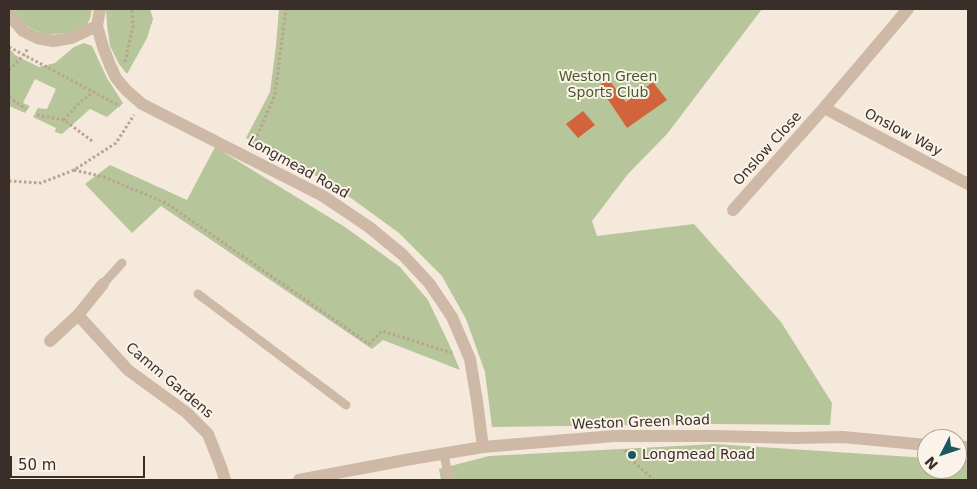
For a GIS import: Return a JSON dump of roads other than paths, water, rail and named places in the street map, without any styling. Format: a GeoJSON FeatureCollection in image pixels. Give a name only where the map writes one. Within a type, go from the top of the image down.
{"type":"FeatureCollection","features":[{"type":"Feature","properties":{"kind":"street","name":"Longmead Road"},"geometry":{"type":"LineString","coordinates":[[100,9],[98,26],[103,48],[110,65],[116,78],[142,104],[323,196],[369,227],[403,255],[429,284],[452,317],[470,359],[482,447]]}},
{"type":"Feature","properties":{"kind":"street","name":"Onslow Close"},"geometry":{"type":"LineString","coordinates":[[733,210],[824,108],[908,9]]}},
{"type":"Feature","properties":{"kind":"street"},"geometry":{"type":"LineString","coordinates":[[9,10],[11,17],[23,30],[45,40],[53,41],[71,38],[98,26]]}},
{"type":"Feature","properties":{"kind":"street","name":"Onslow Way"},"geometry":{"type":"LineString","coordinates":[[824,108],[968,184]]}},
{"type":"Feature","properties":{"kind":"street"},"geometry":{"type":"LineString","coordinates":[[50,341],[78,316],[103,284]]}},
{"type":"Feature","properties":{"kind":"street","name":"Camm Gardens"},"geometry":{"type":"LineString","coordinates":[[78,316],[128,370],[187,413],[208,434],[225,480]]}},
{"type":"Feature","properties":{"kind":"street","name":"Weston Green Road"},"geometry":{"type":"LineString","coordinates":[[299,480],[482,447],[614,436],[843,438],[917,444]]}},
{"type":"Feature","properties":{"kind":"lane"},"geometry":{"type":"LineString","coordinates":[[103,284],[122,263]]}},
{"type":"Feature","properties":{"kind":"lane"},"geometry":{"type":"LineString","coordinates":[[198,294],[346,405]]}},
{"type":"Feature","properties":{"kind":"lane"},"geometry":{"type":"LineString","coordinates":[[444,454],[449,480]]}},
{"type":"Feature","properties":{"kind":"place","name":"Longmead Road"},"geometry":{"type":"Point","coordinates":[632,455]}},
{"type":"Feature","properties":{"kind":"park label","name":"Weston Green Sports Club"},"geometry":{"type":"Point","coordinates":[608,86]}}]}
